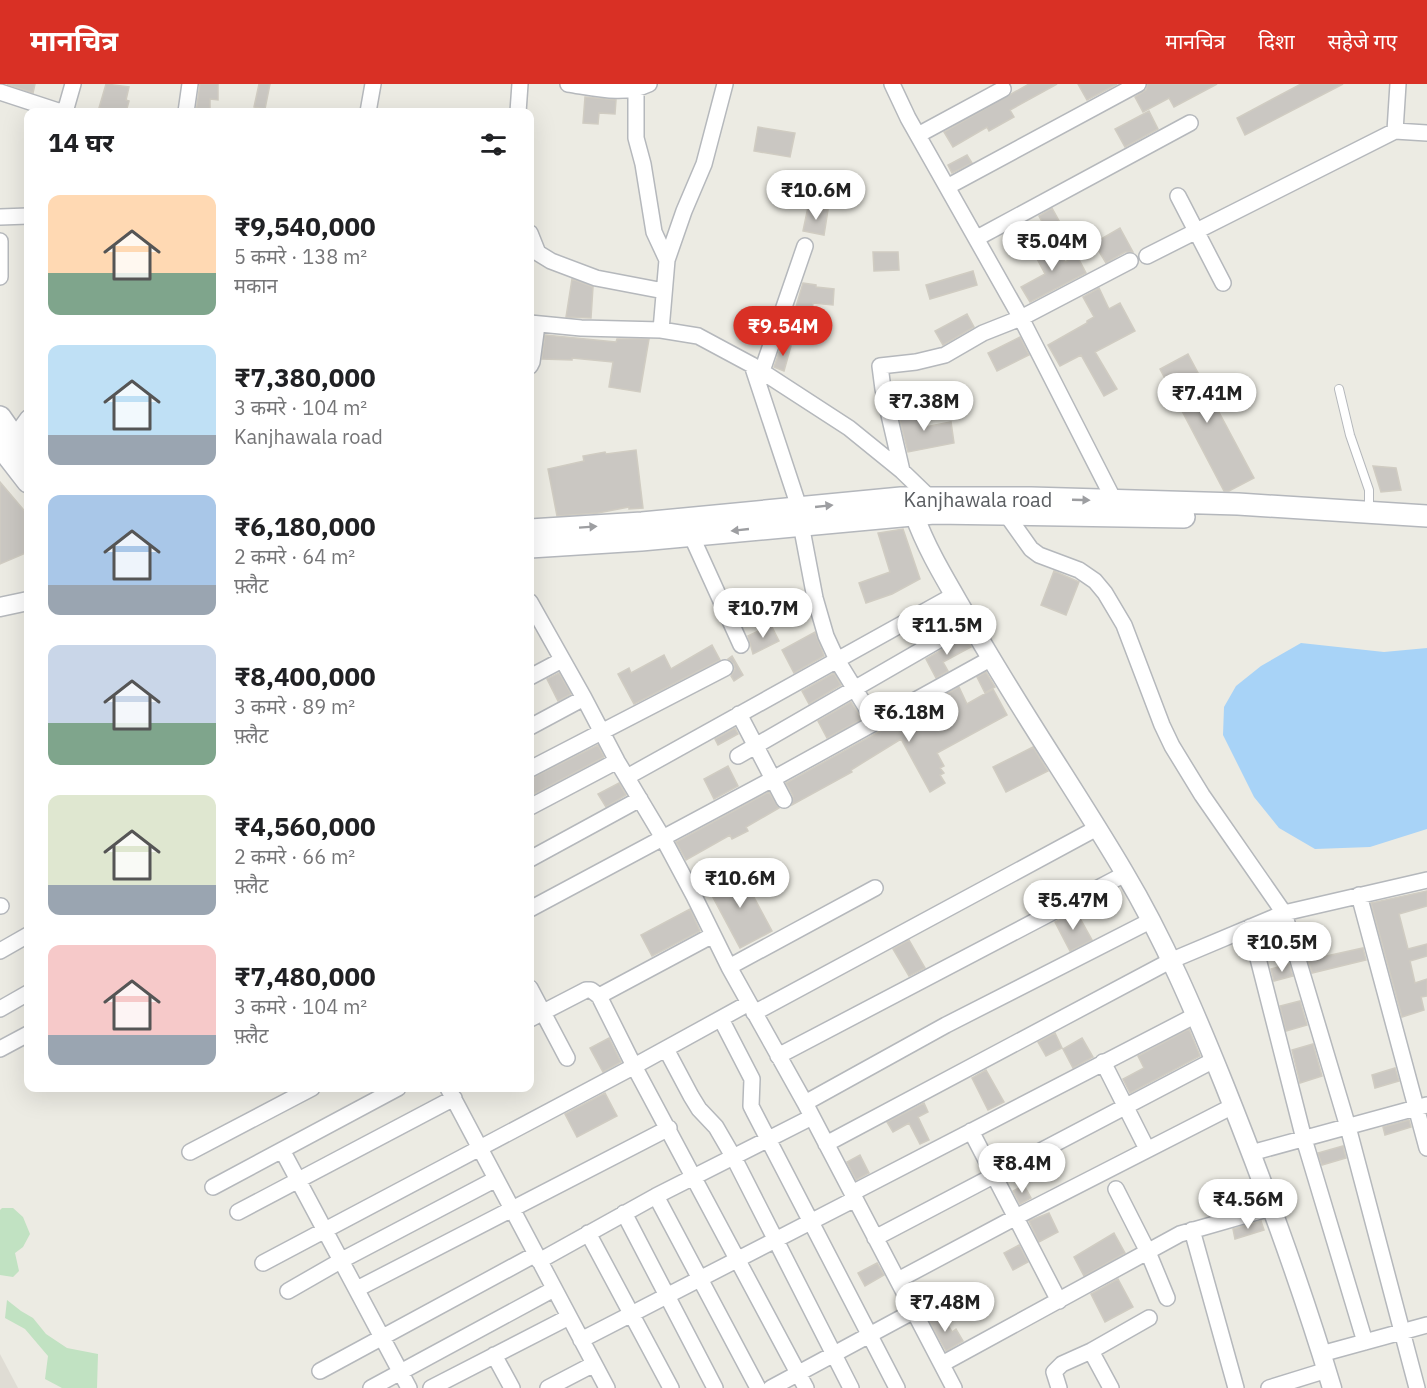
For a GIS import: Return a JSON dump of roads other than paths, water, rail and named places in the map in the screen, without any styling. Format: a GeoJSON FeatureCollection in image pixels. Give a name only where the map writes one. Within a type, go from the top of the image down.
{"type":"FeatureCollection","features":[{"type":"Feature","properties":{"kind":"main road"},"geometry":{"type":"LineString","coordinates":[[4,432],[24,454]]}},
{"type":"Feature","properties":{"kind":"main road"},"geometry":{"type":"LineString","coordinates":[[4,432],[19,473],[24,478]]}},
{"type":"Feature","properties":{"kind":"main road","name":"Kanjhawala road"},"geometry":{"type":"LineString","coordinates":[[534,547],[691,535],[901,498],[1118,508],[1427,530]]}},
{"type":"Feature","properties":{"kind":"main road","name":"Kanjhawala road"},"geometry":{"type":"LineString","coordinates":[[534,530],[799,516],[1006,514],[1238,504],[1427,516]]}},
{"type":"Feature","properties":{"kind":"street"},"geometry":{"type":"LineString","coordinates":[[64,108],[73,84]]}},
{"type":"Feature","properties":{"kind":"street"},"geometry":{"type":"LineString","coordinates":[[187,108],[190,84]]}},
{"type":"Feature","properties":{"kind":"street"},"geometry":{"type":"LineString","coordinates":[[369,108],[373,84]]}},
{"type":"Feature","properties":{"kind":"street"},"geometry":{"type":"LineString","coordinates":[[518,108],[520,84]]}},
{"type":"Feature","properties":{"kind":"street"},"geometry":{"type":"LineString","coordinates":[[568,84],[610,90],[642,87],[636,138],[643,164],[654,232],[667,260]]}},
{"type":"Feature","properties":{"kind":"street"},"geometry":{"type":"LineString","coordinates":[[661,330],[667,260],[704,164],[725,84]]}},
{"type":"Feature","properties":{"kind":"street"},"geometry":{"type":"LineString","coordinates":[[891,84],[1021,318],[1118,508]]}},
{"type":"Feature","properties":{"kind":"street"},"geometry":{"type":"LineString","coordinates":[[947,187],[1138,84]]}},
{"type":"Feature","properties":{"kind":"street"},"geometry":{"type":"LineString","coordinates":[[1395,131],[1398,84]]}},
{"type":"Feature","properties":{"kind":"street"},"geometry":{"type":"LineString","coordinates":[[918,135],[1003,89]]}},
{"type":"Feature","properties":{"kind":"street"},"geometry":{"type":"LineString","coordinates":[[0,92],[50,108]]}},
{"type":"Feature","properties":{"kind":"street"},"geometry":{"type":"LineString","coordinates":[[977,238],[1190,123]]}},
{"type":"Feature","properties":{"kind":"street"},"geometry":{"type":"LineString","coordinates":[[1147,256],[1395,131],[1427,133]]}},
{"type":"Feature","properties":{"kind":"street"},"geometry":{"type":"LineString","coordinates":[[1178,196],[1223,283]]}},
{"type":"Feature","properties":{"kind":"street"},"geometry":{"type":"LineString","coordinates":[[0,217],[24,216]]}},
{"type":"Feature","properties":{"kind":"street"},"geometry":{"type":"LineString","coordinates":[[0,242],[0,277]]}},
{"type":"Feature","properties":{"kind":"street"},"geometry":{"type":"LineString","coordinates":[[806,246],[757,368],[799,516],[814,598],[826,636],[837,660],[874,722]]}},
{"type":"Feature","properties":{"kind":"street"},"geometry":{"type":"LineString","coordinates":[[534,247],[538,254],[578,272],[620,284],[664,291]]}},
{"type":"Feature","properties":{"kind":"street"},"geometry":{"type":"LineString","coordinates":[[902,471],[880,366],[936,358],[983,333],[1021,318],[1130,261]]}},
{"type":"Feature","properties":{"kind":"street"},"geometry":{"type":"LineString","coordinates":[[534,324],[661,330],[698,336],[757,368],[849,428],[902,471],[930,498]]}},
{"type":"Feature","properties":{"kind":"street"},"geometry":{"type":"LineString","coordinates":[[4,432],[20,429],[24,424]]}},
{"type":"Feature","properties":{"kind":"street"},"geometry":{"type":"LineString","coordinates":[[914,514],[919,529],[990,659],[1125,874],[1170,961],[1196,1015],[1251,1153],[1327,1371]]}},
{"type":"Feature","properties":{"kind":"street"},"geometry":{"type":"LineString","coordinates":[[1006,514],[1031,549],[1048,559],[1080,570],[1095,581],[1105,593],[1124,625],[1172,746],[1202,795],[1284,913],[1348,1127],[1417,1388]]}},
{"type":"Feature","properties":{"kind":"street"},"geometry":{"type":"LineString","coordinates":[[691,535],[741,645]]}},
{"type":"Feature","properties":{"kind":"street"},"geometry":{"type":"LineString","coordinates":[[627,777],[954,595]]}},
{"type":"Feature","properties":{"kind":"street"},"geometry":{"type":"LineString","coordinates":[[0,607],[24,602]]}},
{"type":"Feature","properties":{"kind":"street"},"geometry":{"type":"LineString","coordinates":[[534,609],[617,761],[663,838],[751,1008],[805,1102],[954,1388]]}},
{"type":"Feature","properties":{"kind":"street"},"geometry":{"type":"LineString","coordinates":[[738,756],[970,622]]}},
{"type":"Feature","properties":{"kind":"street"},"geometry":{"type":"LineString","coordinates":[[534,907],[990,659]]}},
{"type":"Feature","properties":{"kind":"street"},"geometry":{"type":"LineString","coordinates":[[534,675],[562,660]]}},
{"type":"Feature","properties":{"kind":"street"},"geometry":{"type":"LineString","coordinates":[[534,767],[725,668]]}},
{"type":"Feature","properties":{"kind":"street"},"geometry":{"type":"LineString","coordinates":[[534,725],[584,698]]}},
{"type":"Feature","properties":{"kind":"street"},"geometry":{"type":"LineString","coordinates":[[739,714],[784,800]]}},
{"type":"Feature","properties":{"kind":"street"},"geometry":{"type":"LineString","coordinates":[[534,805],[617,761]]}},
{"type":"Feature","properties":{"kind":"street"},"geometry":{"type":"LineString","coordinates":[[534,857],[640,799]]}},
{"type":"Feature","properties":{"kind":"street"},"geometry":{"type":"LineString","coordinates":[[263,1263],[721,1019],[751,1008],[1097,828]]}},
{"type":"Feature","properties":{"kind":"street"},"geometry":{"type":"LineString","coordinates":[[778,1056],[1125,874]]}},
{"type":"Feature","properties":{"kind":"street"},"geometry":{"type":"LineString","coordinates":[[826,1144],[1170,961],[1284,913],[1427,880]]}},
{"type":"Feature","properties":{"kind":"street"},"geometry":{"type":"LineString","coordinates":[[729,967],[874,888]]}},
{"type":"Feature","properties":{"kind":"street"},"geometry":{"type":"LineString","coordinates":[[1359,895],[1422,1107],[1427,1148]]}},
{"type":"Feature","properties":{"kind":"street"},"geometry":{"type":"LineString","coordinates":[[805,1102],[946,1025],[1150,921]]}},
{"type":"Feature","properties":{"kind":"street"},"geometry":{"type":"LineString","coordinates":[[1250,927],[1304,1139],[1365,1342]]}},
{"type":"Feature","properties":{"kind":"street"},"geometry":{"type":"LineString","coordinates":[[599,996],[713,935]]}},
{"type":"Feature","properties":{"kind":"street"},"geometry":{"type":"LineString","coordinates":[[0,951],[24,937]]}},
{"type":"Feature","properties":{"kind":"street"},"geometry":{"type":"LineString","coordinates":[[567,1058],[536,1016],[586,990],[591,990],[599,996],[802,1381]]}},
{"type":"Feature","properties":{"kind":"street"},"geometry":{"type":"LineString","coordinates":[[0,1008],[24,995]]}},
{"type":"Feature","properties":{"kind":"street"},"geometry":{"type":"LineString","coordinates":[[582,1340],[776,1240],[971,1131],[1196,1015]]}},
{"type":"Feature","properties":{"kind":"street"},"geometry":{"type":"LineString","coordinates":[[721,1019],[752,1078],[751,1106],[897,1388]]}},
{"type":"Feature","properties":{"kind":"street"},"geometry":{"type":"LineString","coordinates":[[0,1049],[24,1036]]}},
{"type":"Feature","properties":{"kind":"street"},"geometry":{"type":"LineString","coordinates":[[666,1049],[699,1109],[717,1127],[734,1158],[851,1388]]}},
{"type":"Feature","properties":{"kind":"street"},"geometry":{"type":"LineString","coordinates":[[875,1238],[1214,1060]]}},
{"type":"Feature","properties":{"kind":"street"},"geometry":{"type":"LineString","coordinates":[[1103,1062],[1147,1149]]}},
{"type":"Feature","properties":{"kind":"street"},"geometry":{"type":"LineString","coordinates":[[190,1152],[304,1092]]}},
{"type":"Feature","properties":{"kind":"street"},"geometry":{"type":"LineString","coordinates":[[213,1187],[391,1092]]}},
{"type":"Feature","properties":{"kind":"street"},"geometry":{"type":"LineString","coordinates":[[238,1212],[299,1180],[451,1093],[607,1388]]}},
{"type":"Feature","properties":{"kind":"street"},"geometry":{"type":"LineString","coordinates":[[898,1280],[1233,1106]]}},
{"type":"Feature","properties":{"kind":"street"},"geometry":{"type":"LineString","coordinates":[[1251,1153],[1422,1107]]}},
{"type":"Feature","properties":{"kind":"street"},"geometry":{"type":"LineString","coordinates":[[320,1371],[812,1117]]}},
{"type":"Feature","properties":{"kind":"street"},"geometry":{"type":"LineString","coordinates":[[357,1289],[669,1128]]}},
{"type":"Feature","properties":{"kind":"street"},"geometry":{"type":"LineString","coordinates":[[971,1131],[1059,1300]]}},
{"type":"Feature","properties":{"kind":"street"},"geometry":{"type":"LineString","coordinates":[[282,1150],[409,1388]]}},
{"type":"Feature","properties":{"kind":"street"},"geometry":{"type":"LineString","coordinates":[[288,1291],[496,1179]]}},
{"type":"Feature","properties":{"kind":"street"},"geometry":{"type":"LineString","coordinates":[[1116,1189],[1148,1252],[1167,1298]]}},
{"type":"Feature","properties":{"kind":"street"},"geometry":{"type":"LineString","coordinates":[[656,1196],[758,1388]]}},
{"type":"Feature","properties":{"kind":"street"},"geometry":{"type":"LineString","coordinates":[[942,1364],[1192,1230],[1271,1208]]}},
{"type":"Feature","properties":{"kind":"street"},"geometry":{"type":"LineString","coordinates":[[624,1213],[715,1388]]}},
{"type":"Feature","properties":{"kind":"street"},"geometry":{"type":"LineString","coordinates":[[1192,1230],[1236,1388]]}},
{"type":"Feature","properties":{"kind":"street"},"geometry":{"type":"LineString","coordinates":[[588,1233],[670,1388]]}},
{"type":"Feature","properties":{"kind":"street"},"geometry":{"type":"LineString","coordinates":[[371,1388],[554,1288]]}},
{"type":"Feature","properties":{"kind":"street"},"geometry":{"type":"LineString","coordinates":[[771,1388],[802,1381],[834,1355],[914,1311]]}},
{"type":"Feature","properties":{"kind":"street"},"geometry":{"type":"LineString","coordinates":[[431,1388],[569,1317]]}},
{"type":"Feature","properties":{"kind":"street"},"geometry":{"type":"LineString","coordinates":[[1059,1388],[1055,1378],[1056,1369],[1149,1318]]}},
{"type":"Feature","properties":{"kind":"street"},"geometry":{"type":"LineString","coordinates":[[1269,1388],[1327,1371],[1365,1342],[1427,1325]]}},
{"type":"Feature","properties":{"kind":"street"},"geometry":{"type":"LineString","coordinates":[[1091,1351],[1111,1388]]}},
{"type":"Feature","properties":{"kind":"street"},"geometry":{"type":"LineString","coordinates":[[494,1355],[512,1388]]}},
{"type":"Feature","properties":{"kind":"street"},"geometry":{"type":"LineString","coordinates":[[553,1387],[594,1364]]}},
{"type":"Feature","properties":{"kind":"lane"},"geometry":{"type":"LineString","coordinates":[[1339,389],[1350,435],[1369,490],[1369,512]]}},
{"type":"Feature","properties":{"kind":"water"},"geometry":{"type":"Polygon","coordinates":[[[1301,643],[1384,652],[1427,648],[1427,829],[1370,847],[1315,849],[1279,828],[1254,797],[1223,735],[1224,707],[1236,686],[1261,666],[1301,643]]]}}]}
